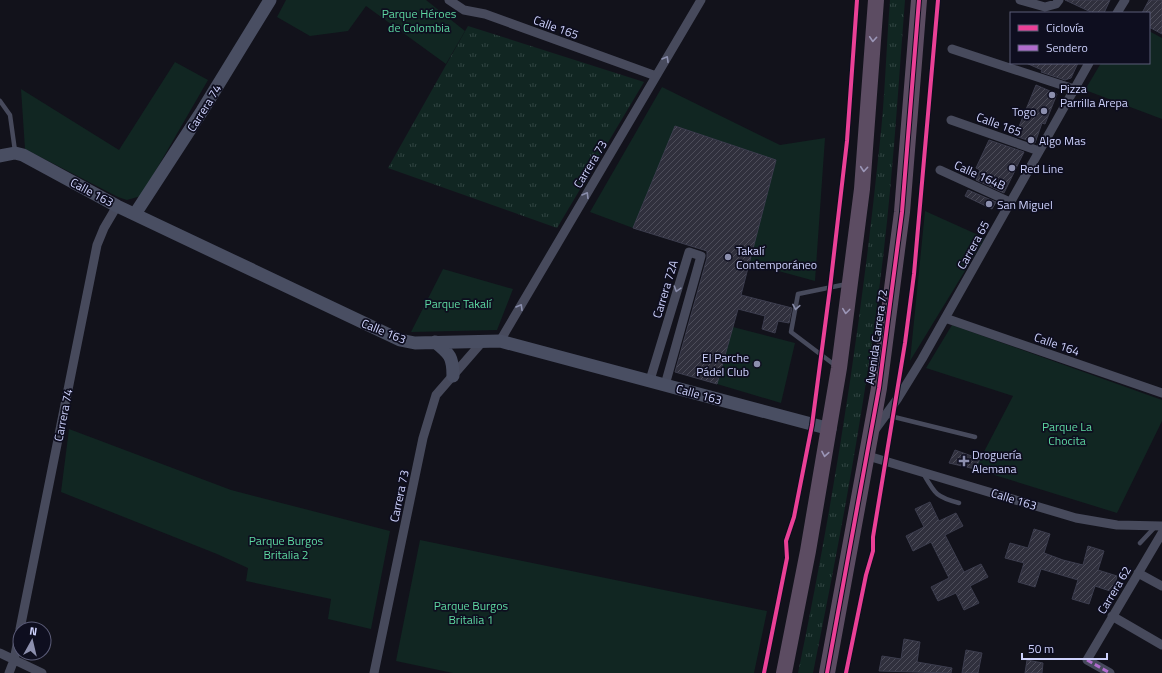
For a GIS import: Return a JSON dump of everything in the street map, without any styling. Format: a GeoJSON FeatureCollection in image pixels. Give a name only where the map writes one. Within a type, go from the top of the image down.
{"type":"FeatureCollection","features":[{"type":"Feature","properties":{"kind":"highway"},"geometry":{"type":"LineString","coordinates":[[784,673],[830,429],[839,368],[862,188],[876,0]]}},
{"type":"Feature","properties":{"kind":"highway","name":"Avenida Carrera 72"},"geometry":{"type":"LineString","coordinates":[[827,673],[872,434],[902,212],[919,0]]}},
{"type":"Feature","properties":{"kind":"street","name":"Carrera 74"},"geometry":{"type":"LineString","coordinates":[[135,214],[191,129],[270,0]]}},
{"type":"Feature","properties":{"kind":"street","name":"Calle 165"},"geometry":{"type":"LineString","coordinates":[[449,0],[464,10],[485,14],[656,76]]}},
{"type":"Feature","properties":{"kind":"street","name":"Carrera 73"},"geometry":{"type":"LineString","coordinates":[[500,341],[701,0]]}},
{"type":"Feature","properties":{"kind":"street"},"geometry":{"type":"LineString","coordinates":[[1020,0],[1045,7],[1051,7],[1059,0]]}},
{"type":"Feature","properties":{"kind":"street"},"geometry":{"type":"LineString","coordinates":[[1118,12],[1125,0]]}},
{"type":"Feature","properties":{"kind":"street"},"geometry":{"type":"LineString","coordinates":[[952,48],[1074,89]]}},
{"type":"Feature","properties":{"kind":"street","name":"Carrera 65"},"geometry":{"type":"LineString","coordinates":[[872,434],[886,415],[902,399],[945,318],[1088,64]]}},
{"type":"Feature","properties":{"kind":"street","name":"Calle 165"},"geometry":{"type":"LineString","coordinates":[[951,120],[1039,151]]}},
{"type":"Feature","properties":{"kind":"street","name":"Calle 163"},"geometry":{"type":"LineString","coordinates":[[15,153],[23,155],[117,206],[388,335],[415,343],[500,341],[830,429]]}},
{"type":"Feature","properties":{"kind":"street"},"geometry":{"type":"LineString","coordinates":[[0,156],[15,153]]}},
{"type":"Feature","properties":{"kind":"street","name":"Calle 164B"},"geometry":{"type":"LineString","coordinates":[[940,170],[1010,202]]}},
{"type":"Feature","properties":{"kind":"street","name":"Carrera 74"},"geometry":{"type":"LineString","coordinates":[[22,621],[97,245],[104,228],[117,206]]}},
{"type":"Feature","properties":{"kind":"street","name":"Carrera 72A"},"geometry":{"type":"LineString","coordinates":[[650,380],[689,252],[701,256],[665,385]]}},
{"type":"Feature","properties":{"kind":"street","name":"Calle 164"},"geometry":{"type":"LineString","coordinates":[[945,318],[1162,393]]}},
{"type":"Feature","properties":{"kind":"street","name":"Carrera 73"},"geometry":{"type":"LineString","coordinates":[[374,673],[423,438],[436,395],[483,341]]}},
{"type":"Feature","properties":{"kind":"street"},"geometry":{"type":"LineString","coordinates":[[435,342],[450,356],[453,365],[453,376]]}},
{"type":"Feature","properties":{"kind":"street"},"geometry":{"type":"LineString","coordinates":[[660,346],[675,350]]}},
{"type":"Feature","properties":{"kind":"street","name":"Calle 163"},"geometry":{"type":"LineString","coordinates":[[868,456],[1076,518],[1117,525],[1160,528]]}},
{"type":"Feature","properties":{"kind":"street","name":"Carrera 62"},"geometry":{"type":"LineString","coordinates":[[1110,673],[1086,660],[1138,573],[1160,528]]}},
{"type":"Feature","properties":{"kind":"street"},"geometry":{"type":"LineString","coordinates":[[1138,573],[1162,586]]}},
{"type":"Feature","properties":{"kind":"street"},"geometry":{"type":"LineString","coordinates":[[1112,616],[1162,645]]}},
{"type":"Feature","properties":{"kind":"street"},"geometry":{"type":"LineString","coordinates":[[0,653],[12,659]]}},
{"type":"Feature","properties":{"kind":"street","name":"Carrera 74"},"geometry":{"type":"LineString","coordinates":[[9,673],[14,661]]}},
{"type":"Feature","properties":{"kind":"street"},"geometry":{"type":"LineString","coordinates":[[16,661],[42,673]]}},
{"type":"Feature","properties":{"kind":"lane"},"geometry":{"type":"LineString","coordinates":[[0,101],[10,115],[15,153]]}},
{"type":"Feature","properties":{"kind":"lane"},"geometry":{"type":"LineString","coordinates":[[839,368],[791,332],[798,294],[850,283]]}},
{"type":"Feature","properties":{"kind":"lane"},"geometry":{"type":"LineString","coordinates":[[886,415],[975,436]]}},
{"type":"Feature","properties":{"kind":"lane"},"geometry":{"type":"LineString","coordinates":[[922,472],[933,490],[941,498],[959,503]]}},
{"type":"Feature","properties":{"kind":"lane"},"geometry":{"type":"LineString","coordinates":[[1140,543],[1160,528]]}},
{"type":"Feature","properties":{"kind":"green space","name":"Parque Héroes de Colombia"},"geometry":{"type":"Polygon","coordinates":[[[286,0],[426,0],[465,31],[446,64],[366,6],[348,31],[310,36],[277,17],[286,0]]]}},
{"type":"Feature","properties":{"kind":"green space"},"geometry":{"type":"Polygon","coordinates":[[[890,0],[905,0],[890,191],[876,312],[858,433],[813,673],[798,673],[835,478],[864,282],[881,131],[890,0]]]}},
{"type":"Feature","properties":{"kind":"green space"},"geometry":{"type":"Polygon","coordinates":[[[468,26],[644,82],[557,228],[388,168],[468,26]]]}},
{"type":"Feature","properties":{"kind":"green space"},"geometry":{"type":"Polygon","coordinates":[[[1150,32],[1162,38],[1162,119],[1085,90],[1100,64],[1150,64],[1150,32]]]}},
{"type":"Feature","properties":{"kind":"green space"},"geometry":{"type":"Polygon","coordinates":[[[175,62],[208,80],[141,196],[127,200],[118,197],[25,149],[21,89],[119,150],[175,62]]]}},
{"type":"Feature","properties":{"kind":"green space"},"geometry":{"type":"Polygon","coordinates":[[[662,87],[780,145],[825,138],[815,281],[749,263],[776,160],[676,126],[633,228],[590,212],[662,87]]]}},
{"type":"Feature","properties":{"kind":"green space"},"geometry":{"type":"Polygon","coordinates":[[[925,211],[985,238],[910,361],[925,211]]]}},
{"type":"Feature","properties":{"kind":"green space","name":"Parque Takalí"},"geometry":{"type":"Polygon","coordinates":[[[443,269],[513,289],[497,330],[411,332],[443,269]]]}},
{"type":"Feature","properties":{"kind":"green space","name":"Parque La Chocita"},"geometry":{"type":"Polygon","coordinates":[[[952,325],[1162,400],[1162,421],[1117,513],[975,469],[1013,396],[926,368],[952,325]]]}},
{"type":"Feature","properties":{"kind":"green space","name":"El Parche Pádel Club"},"geometry":{"type":"Polygon","coordinates":[[[733,327],[795,343],[781,403],[717,384],[733,327]]]}},
{"type":"Feature","properties":{"kind":"green space","name":"Parque Burgos Britalia 2"},"geometry":{"type":"Polygon","coordinates":[[[69,429],[231,490],[390,531],[371,629],[328,619],[331,599],[246,581],[248,568],[217,554],[61,492],[69,429]]]}},
{"type":"Feature","properties":{"kind":"green space","name":"Parque Burgos Britalia 1"},"geometry":{"type":"Polygon","coordinates":[[[420,540],[767,611],[754,673],[453,673],[396,661],[420,540]]]}},
{"type":"Feature","properties":{"kind":"building"},"geometry":{"type":"Polygon","coordinates":[[[1065,0],[1110,0],[1104,12],[1091,12],[1065,0]]]}},
{"type":"Feature","properties":{"kind":"building"},"geometry":{"type":"Polygon","coordinates":[[[1149,0],[1162,0],[1162,34],[1150,28],[1150,12],[1143,12],[1149,0]]]}},
{"type":"Feature","properties":{"kind":"building"},"geometry":{"type":"Polygon","coordinates":[[[1028,64],[1078,64],[1071,78],[1065,80],[1041,72],[1042,70],[1028,64]]]}},
{"type":"Feature","properties":{"kind":"building"},"geometry":{"type":"Polygon","coordinates":[[[1036,85],[1057,94],[1045,124],[1042,123],[1035,143],[1013,135],[1015,128],[1018,129],[1036,85]]]}},
{"type":"Feature","properties":{"kind":"building","name":"Takalí Contemporáneo"},"geometry":{"type":"Polygon","coordinates":[[[675,126],[776,160],[741,295],[792,308],[789,323],[778,321],[775,333],[762,329],[765,316],[738,309],[717,384],[675,372],[707,258],[707,251],[633,228],[675,126]]]}},
{"type":"Feature","properties":{"kind":"building"},"geometry":{"type":"Polygon","coordinates":[[[989,140],[1024,152],[1004,193],[976,180],[980,170],[976,168],[989,140]]]}},
{"type":"Feature","properties":{"kind":"building"},"geometry":{"type":"Polygon","coordinates":[[[968,190],[996,202],[992,209],[965,196],[968,190]]]}},
{"type":"Feature","properties":{"kind":"building","name":"Droguería Alemana"},"geometry":{"type":"Polygon","coordinates":[[[955,450],[980,459],[975,469],[949,463],[955,450]]]}},
{"type":"Feature","properties":{"kind":"building"},"geometry":{"type":"Polygon","coordinates":[[[930,502],[939,521],[956,513],[963,526],[945,535],[964,572],[981,564],[988,577],[970,586],[979,603],[964,610],[956,593],[938,601],[931,587],[949,578],[931,542],[913,551],[906,536],[924,527],[915,509],[930,502]]]}},
{"type":"Feature","properties":{"kind":"building"},"geometry":{"type":"Polygon","coordinates":[[[1034,529],[1050,534],[1044,553],[1063,560],[1083,565],[1088,546],[1104,551],[1098,570],[1117,576],[1113,592],[1095,586],[1089,604],[1072,599],[1078,580],[1041,569],[1035,587],[1018,582],[1024,563],[1005,558],[1010,543],[1028,548],[1034,529]]]}},
{"type":"Feature","properties":{"kind":"building"},"geometry":{"type":"Polygon","coordinates":[[[904,639],[920,642],[917,662],[952,668],[951,673],[879,671],[882,656],[901,659],[904,639]]]}},
{"type":"Feature","properties":{"kind":"building"},"geometry":{"type":"Polygon","coordinates":[[[966,650],[982,653],[978,673],[962,673],[966,650]]]}},
{"type":"Feature","properties":{"kind":"building"},"geometry":{"type":"Polygon","coordinates":[[[1027,660],[1043,663],[1042,673],[1025,673],[1027,660]]]}},
{"type":"Feature","properties":{"kind":"marked path"},"geometry":{"type":"LineString","coordinates":[[1087,660],[1110,673]]}},
{"type":"Feature","properties":{"kind":"cycle path"},"geometry":{"type":"LineString","coordinates":[[764,673],[787,558],[786,541],[794,517],[812,425],[847,141],[857,0]]}},
{"type":"Feature","properties":{"kind":"cycle path"},"geometry":{"type":"LineString","coordinates":[[827,673],[879,388],[902,212],[919,0]]}},
{"type":"Feature","properties":{"kind":"cycle path"},"geometry":{"type":"LineString","coordinates":[[846,673],[866,575],[873,551],[873,537],[905,343],[914,274],[938,0]]}},
{"type":"Feature","properties":{"kind":"place","name":"Pizza Parrilla Arepa"},"geometry":{"type":"Point","coordinates":[1052,95]}},
{"type":"Feature","properties":{"kind":"place","name":"Togo"},"geometry":{"type":"Point","coordinates":[1044,111]}},
{"type":"Feature","properties":{"kind":"place","name":"Algo Mas"},"geometry":{"type":"Point","coordinates":[1031,140]}},
{"type":"Feature","properties":{"kind":"place","name":"Red Line"},"geometry":{"type":"Point","coordinates":[1012,168]}},
{"type":"Feature","properties":{"kind":"place","name":"San Miguel"},"geometry":{"type":"Point","coordinates":[989,204]}},
{"type":"Feature","properties":{"kind":"place","name":"Takalí Contemporáneo"},"geometry":{"type":"Point","coordinates":[728,257]}},
{"type":"Feature","properties":{"kind":"place","name":"El Parche Pádel Club"},"geometry":{"type":"Point","coordinates":[757,364]}},
{"type":"Feature","properties":{"kind":"place","name":"Droguería Alemana"},"geometry":{"type":"Point","coordinates":[964,461]}}]}
